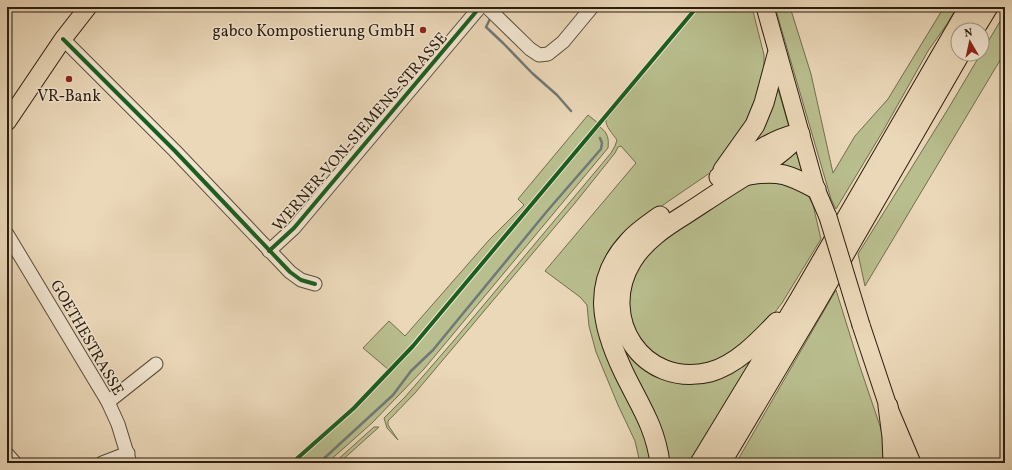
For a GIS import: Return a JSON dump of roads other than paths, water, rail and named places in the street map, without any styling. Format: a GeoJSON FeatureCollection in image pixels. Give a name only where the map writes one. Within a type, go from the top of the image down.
{"type":"FeatureCollection","features":[{"type":"Feature","properties":{"kind":"highway"},"geometry":{"type":"LineString","coordinates":[[700,463],[799,300],[969,7]]}},
{"type":"Feature","properties":{"kind":"highway"},"geometry":{"type":"LineString","coordinates":[[979,22],[988,7]]}},
{"type":"Feature","properties":{"kind":"highway"},"geometry":{"type":"LineString","coordinates":[[714,180],[754,125],[764,103],[778,55]]}},
{"type":"Feature","properties":{"kind":"highway"},"geometry":{"type":"LineString","coordinates":[[721,463],[819,298],[955,62]]}},
{"type":"Feature","properties":{"kind":"highway"},"geometry":{"type":"LineString","coordinates":[[799,300],[766,334],[739,357],[727,365],[711,372],[698,375],[671,372],[658,368],[638,352],[626,333],[621,316],[620,304],[621,285],[626,273],[640,250],[649,240],[672,223],[784,150],[800,134]]}},
{"type":"Feature","properties":{"kind":"highway"},"geometry":{"type":"LineString","coordinates":[[660,463],[657,443],[649,421],[625,374],[609,337],[604,313],[604,290],[611,269],[618,255],[629,240],[666,212],[768,145],[783,137],[800,134]]}},
{"type":"Feature","properties":{"kind":"highway"},"geometry":{"type":"LineString","coordinates":[[745,176],[767,173],[784,174],[816,189]]}},
{"type":"Feature","properties":{"kind":"highway"},"geometry":{"type":"LineString","coordinates":[[888,406],[892,437],[892,463]]}},
{"type":"Feature","properties":{"kind":"main road"},"geometry":{"type":"LineString","coordinates":[[7,122],[63,39],[88,7]]}},
{"type":"Feature","properties":{"kind":"main road"},"geometry":{"type":"LineString","coordinates":[[765,7],[816,189],[828,217],[860,325],[888,406],[912,463]]}},
{"type":"Feature","properties":{"kind":"main road"},"geometry":{"type":"LineString","coordinates":[[768,7],[781,35],[803,110],[824,185],[828,217]]}},
{"type":"Feature","properties":{"kind":"street","name":"WERNER-VON-SIEMENS-STRASSE"},"geometry":{"type":"LineString","coordinates":[[269,250],[294,228],[480,7]]}},
{"type":"Feature","properties":{"kind":"street"},"geometry":{"type":"LineString","coordinates":[[487,7],[530,49],[539,55],[548,54],[563,42],[592,7]]}},
{"type":"Feature","properties":{"kind":"street","name":"WERNER-VON-SIEMENS-STRASSE"},"geometry":{"type":"LineString","coordinates":[[63,39],[176,151],[290,272],[301,280],[315,284]]}},
{"type":"Feature","properties":{"kind":"street","name":"GOETHESTRASSE"},"geometry":{"type":"LineString","coordinates":[[7,234],[108,402],[118,424],[129,458]]}},
{"type":"Feature","properties":{"kind":"street"},"geometry":{"type":"LineString","coordinates":[[108,402],[156,364]]}},
{"type":"Feature","properties":{"kind":"street"},"geometry":{"type":"LineString","coordinates":[[7,454],[15,463]]}},
{"type":"Feature","properties":{"kind":"street"},"geometry":{"type":"LineString","coordinates":[[102,463],[129,458]]}},
{"type":"Feature","properties":{"kind":"waterway"},"geometry":{"type":"LineString","coordinates":[[490,19],[486,27],[532,73],[557,95],[571,111]]}},
{"type":"Feature","properties":{"kind":"waterway"},"geometry":{"type":"LineString","coordinates":[[319,463],[393,395],[411,371],[433,350],[548,210],[601,149],[602,143],[600,138]]}},
{"type":"Feature","properties":{"kind":"place","name":"gabco Kompostierung GmbH"},"geometry":{"type":"Point","coordinates":[423,30]}},
{"type":"Feature","properties":{"kind":"place","name":"VR-Bank"},"geometry":{"type":"Point","coordinates":[69,79]}}]}
